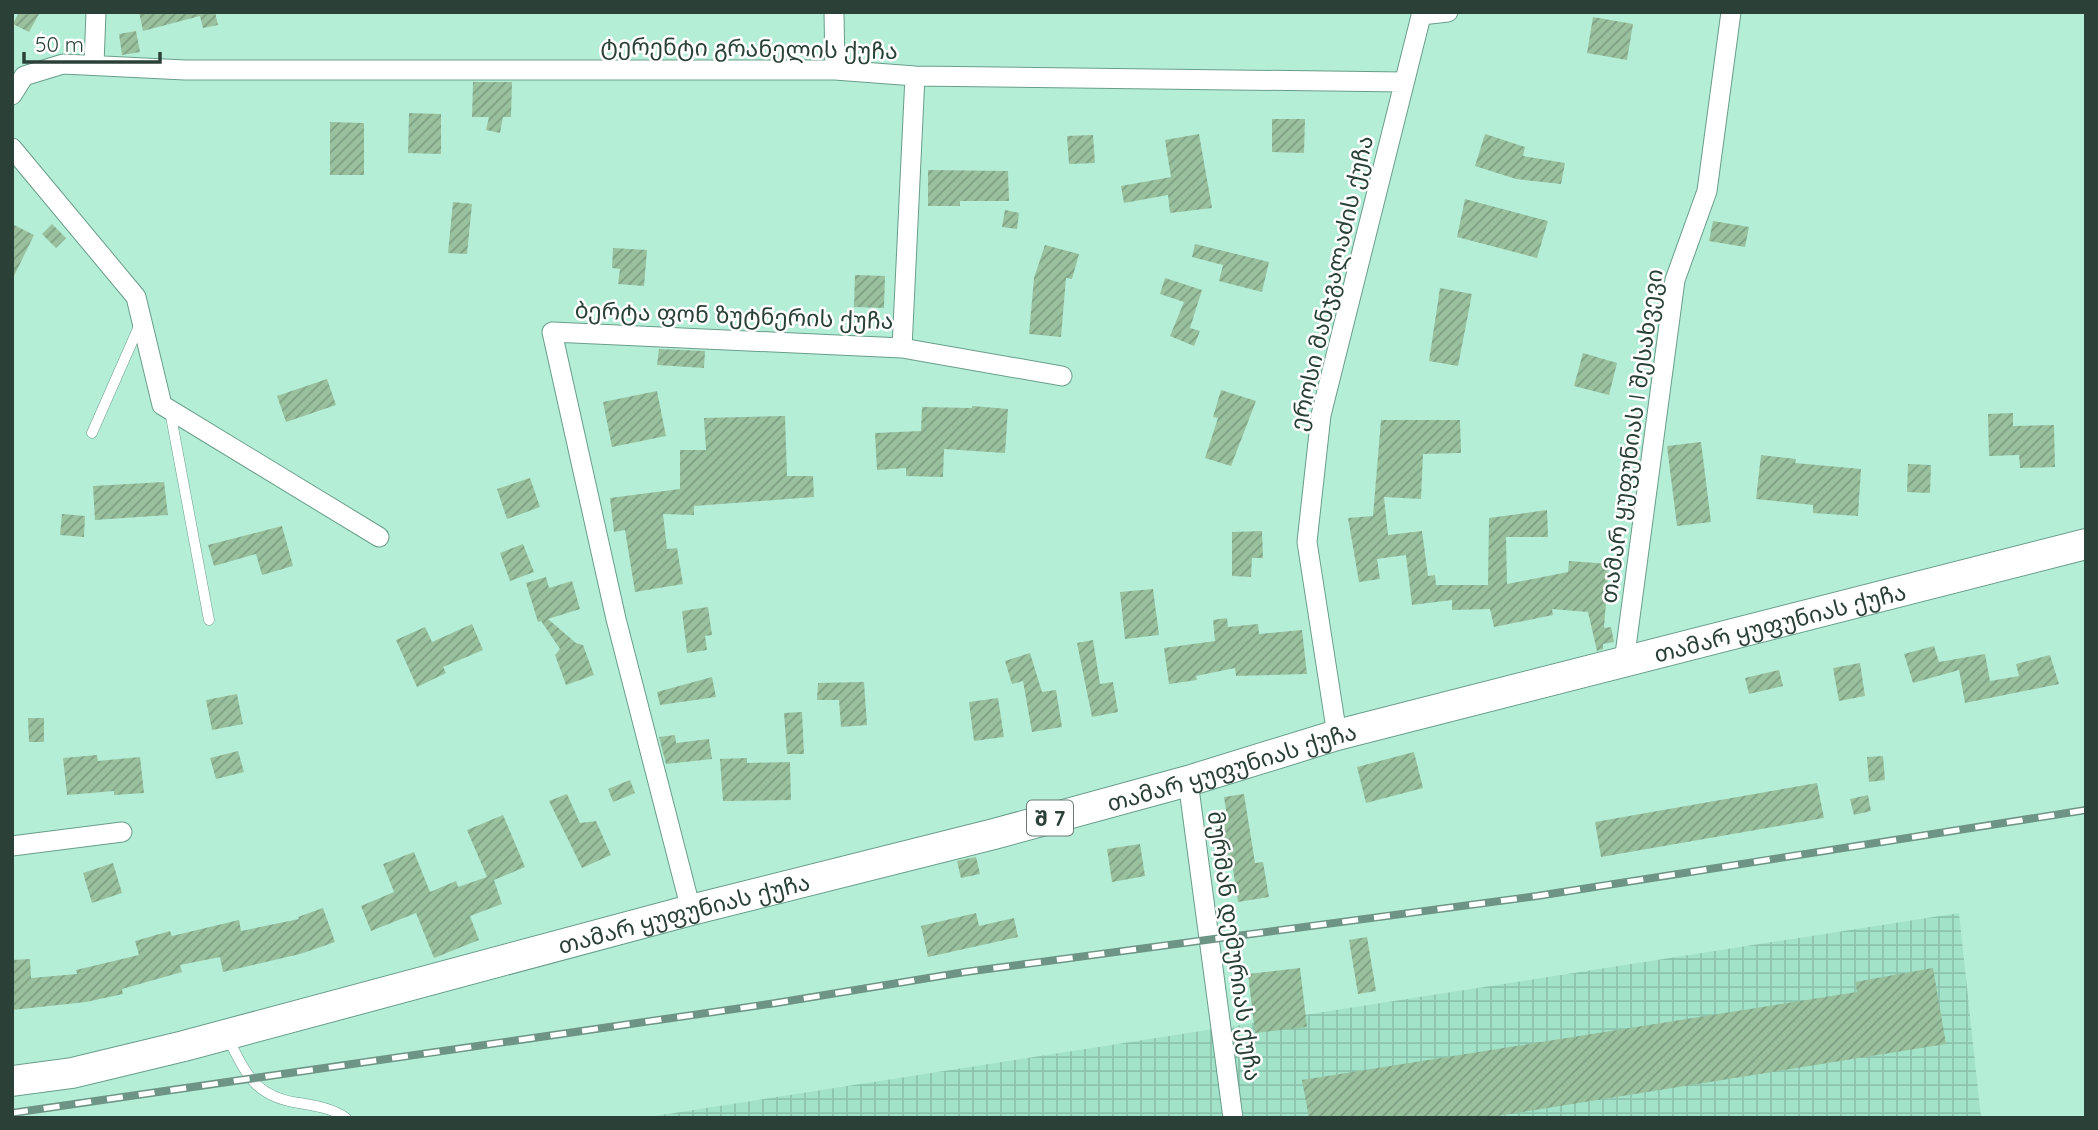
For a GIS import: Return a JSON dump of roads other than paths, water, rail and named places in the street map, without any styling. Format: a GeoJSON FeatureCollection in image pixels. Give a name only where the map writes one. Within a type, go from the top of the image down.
{"type":"FeatureCollection","features":[{"type":"Feature","properties":{"kind":"main road","name":"თამარ ყუფუნიას ქუჩა"},"geometry":{"type":"LineString","coordinates":[[12,1081],[72,1073],[226,1035],[691,910],[1188,781],[1337,734],[2086,544]]}},
{"type":"Feature","properties":{"kind":"street"},"geometry":{"type":"LineString","coordinates":[[94,64],[96,12]]}},
{"type":"Feature","properties":{"kind":"street"},"geometry":{"type":"LineString","coordinates":[[834,12],[835,69]]}},
{"type":"Feature","properties":{"kind":"street"},"geometry":{"type":"LineString","coordinates":[[1421,14],[1448,12]]}},
{"type":"Feature","properties":{"kind":"street","name":"თამარ ყუფუნიას I შესახვევი"},"geometry":{"type":"LineString","coordinates":[[1624,662],[1675,281],[1707,191],[1731,12]]}},
{"type":"Feature","properties":{"kind":"street","name":"ეროსი მანჯგალაძის ქუჩა"},"geometry":{"type":"LineString","coordinates":[[1337,734],[1307,542],[1321,415],[1421,14]]}},
{"type":"Feature","properties":{"kind":"street","name":"ტერენტი გრანელის ქუჩა"},"geometry":{"type":"LineString","coordinates":[[12,95],[23,76],[63,64],[186,70],[835,69],[915,76],[1404,82]]}},
{"type":"Feature","properties":{"kind":"street","name":"ბერტა ფონ ზუტნერის ქუჩა"},"geometry":{"type":"LineString","coordinates":[[691,910],[615,619],[552,332],[902,348],[915,76]]}},
{"type":"Feature","properties":{"kind":"street"},"geometry":{"type":"LineString","coordinates":[[12,148],[136,297],[162,405],[379,537]]}},
{"type":"Feature","properties":{"kind":"street"},"geometry":{"type":"LineString","coordinates":[[902,348],[1062,376]]}},
{"type":"Feature","properties":{"kind":"street","name":"მურმან დემურიას ქუჩა"},"geometry":{"type":"LineString","coordinates":[[1188,781],[1233,1118]]}},
{"type":"Feature","properties":{"kind":"street"},"geometry":{"type":"LineString","coordinates":[[12,846],[122,832]]}},
{"type":"Feature","properties":{"kind":"lane"},"geometry":{"type":"LineString","coordinates":[[92,433],[142,320]]}},
{"type":"Feature","properties":{"kind":"lane"},"geometry":{"type":"LineString","coordinates":[[170,410],[209,620]]}},
{"type":"Feature","properties":{"kind":"lane"},"geometry":{"type":"LineString","coordinates":[[226,1035],[242,1071],[260,1089],[283,1101],[335,1110],[346,1118]]}},
{"type":"Feature","properties":{"kind":"railway"},"geometry":{"type":"LineString","coordinates":[[12,1113],[776,1003],[965,972],[1537,896],[2086,810]]}}]}
